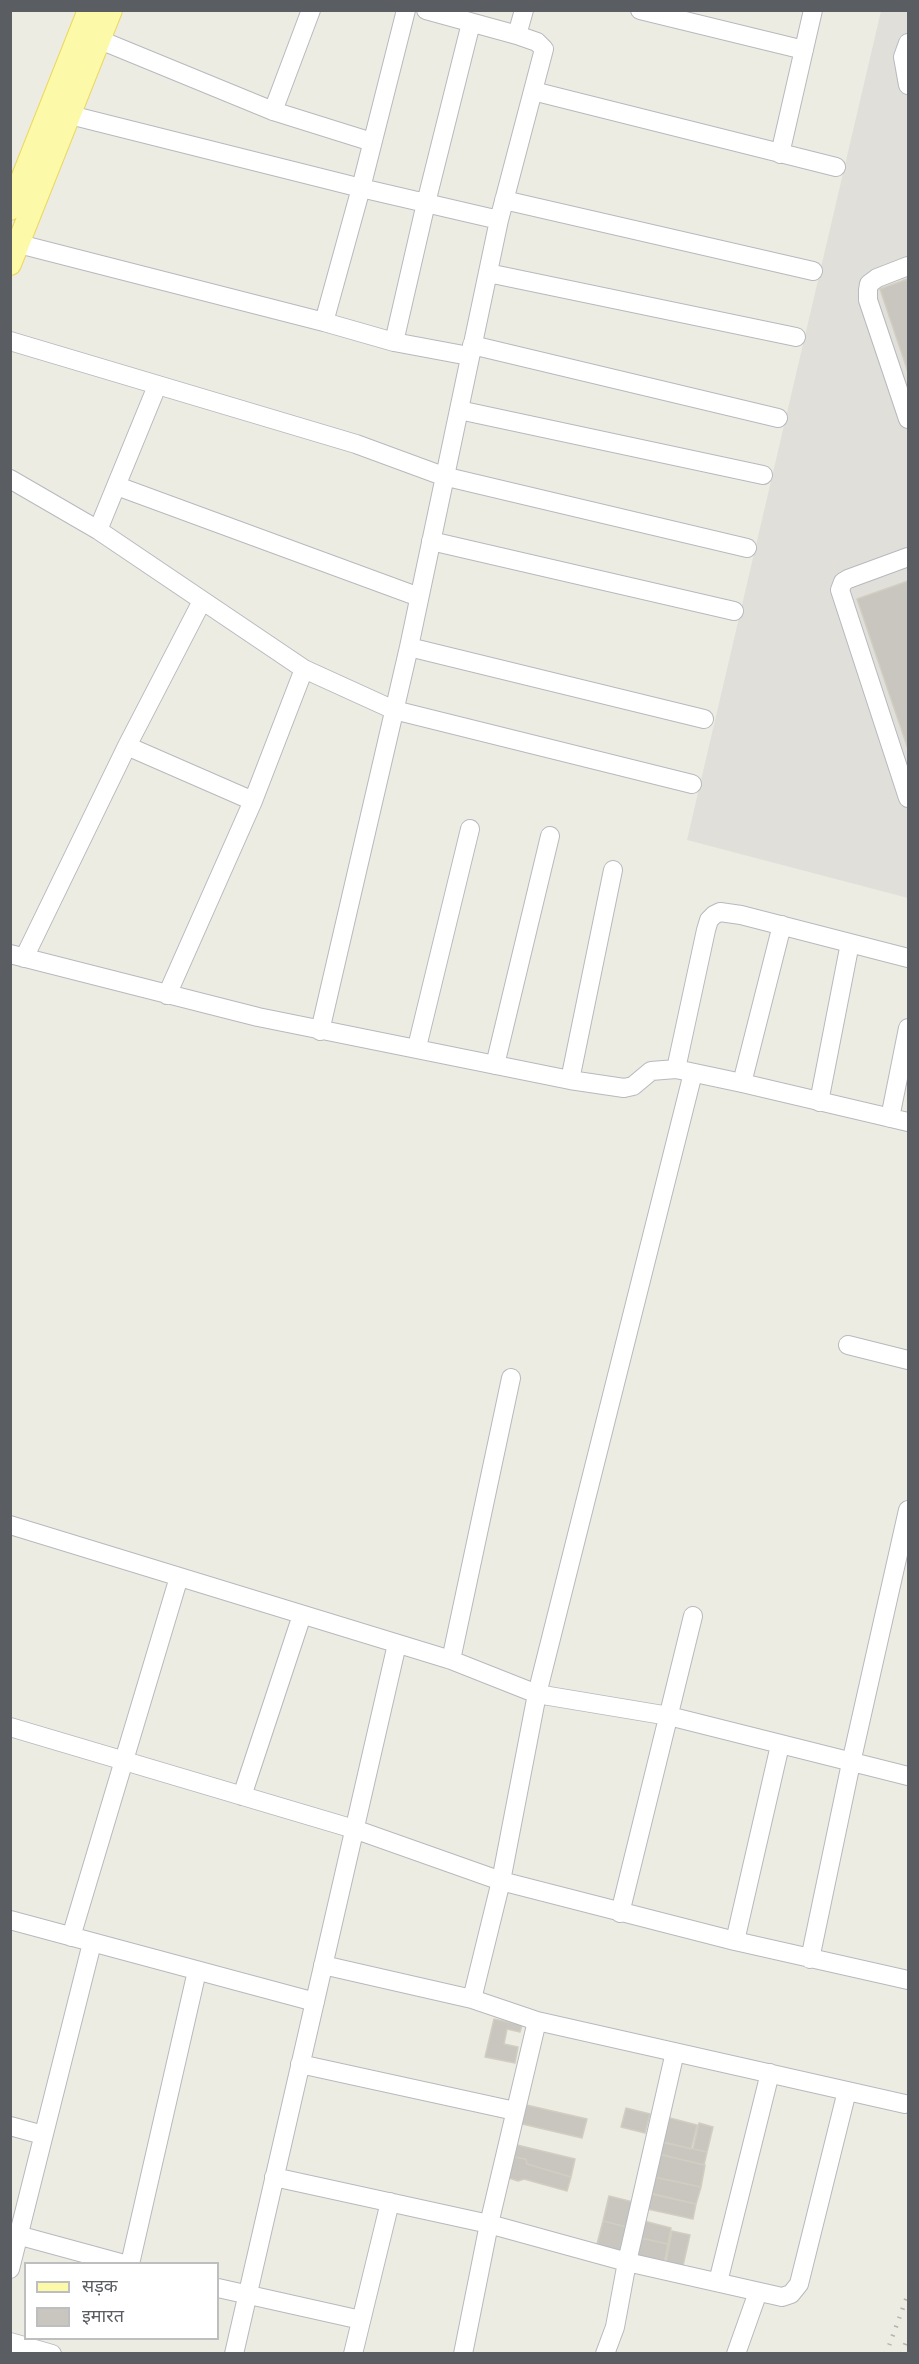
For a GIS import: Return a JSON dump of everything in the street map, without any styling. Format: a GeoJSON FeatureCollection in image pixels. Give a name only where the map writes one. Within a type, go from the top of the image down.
{"type":"FeatureCollection","features":[{"type":"Feature","properties":{"kind":"main road"},"geometry":{"type":"LineString","coordinates":[[10,209],[89,10]]}},
{"type":"Feature","properties":{"kind":"main road"},"geometry":{"type":"LineString","coordinates":[[15,254],[111,10]]}},
{"type":"Feature","properties":{"kind":"street"},"geometry":{"type":"LineString","coordinates":[[273,111],[311,10]]}},
{"type":"Feature","properties":{"kind":"street"},"geometry":{"type":"LineString","coordinates":[[324,322],[406,10]]}},
{"type":"Feature","properties":{"kind":"street"},"geometry":{"type":"LineString","coordinates":[[320,1031],[409,646],[443,476],[499,220],[543,46],[463,18],[426,10]]}},
{"type":"Feature","properties":{"kind":"street"},"geometry":{"type":"LineString","coordinates":[[517,35],[524,10]]}},
{"type":"Feature","properties":{"kind":"street"},"geometry":{"type":"LineString","coordinates":[[640,10],[804,50]]}},
{"type":"Feature","properties":{"kind":"street"},"geometry":{"type":"LineString","coordinates":[[780,154],[813,10]]}},
{"type":"Feature","properties":{"kind":"street"},"geometry":{"type":"LineString","coordinates":[[394,342],[426,203],[463,18]]}},
{"type":"Feature","properties":{"kind":"street"},"geometry":{"type":"LineString","coordinates":[[100,40],[273,111],[372,142]]}},
{"type":"Feature","properties":{"kind":"street"},"geometry":{"type":"LineString","coordinates":[[909,43],[903,57],[909,85]]}},
{"type":"Feature","properties":{"kind":"street"},"geometry":{"type":"LineString","coordinates":[[533,91],[836,167]]}},
{"type":"Feature","properties":{"kind":"street"},"geometry":{"type":"LineString","coordinates":[[70,115],[499,220]]}},
{"type":"Feature","properties":{"kind":"street"},"geometry":{"type":"LineString","coordinates":[[504,200],[813,271]]}},
{"type":"Feature","properties":{"kind":"street"},"geometry":{"type":"LineString","coordinates":[[15,254],[324,322],[394,342],[470,351],[778,418]]}},
{"type":"Feature","properties":{"kind":"street"},"geometry":{"type":"LineString","coordinates":[[909,266],[877,278],[869,284],[868,300],[909,419]]}},
{"type":"Feature","properties":{"kind":"street"},"geometry":{"type":"LineString","coordinates":[[488,273],[796,337]]}},
{"type":"Feature","properties":{"kind":"street"},"geometry":{"type":"LineString","coordinates":[[10,340],[356,444],[443,476],[747,548]]}},
{"type":"Feature","properties":{"kind":"street"},"geometry":{"type":"LineString","coordinates":[[98,530],[157,386]]}},
{"type":"Feature","properties":{"kind":"street"},"geometry":{"type":"LineString","coordinates":[[459,410],[763,475]]}},
{"type":"Feature","properties":{"kind":"street"},"geometry":{"type":"LineString","coordinates":[[10,479],[98,530],[304,669],[394,710],[692,784]]}},
{"type":"Feature","properties":{"kind":"street"},"geometry":{"type":"LineString","coordinates":[[117,486],[419,597]]}},
{"type":"Feature","properties":{"kind":"street"},"geometry":{"type":"LineString","coordinates":[[431,542],[734,610]]}},
{"type":"Feature","properties":{"kind":"street"},"geometry":{"type":"LineString","coordinates":[[909,557],[848,579],[843,582],[840,590],[909,798]]}},
{"type":"Feature","properties":{"kind":"street"},"geometry":{"type":"LineString","coordinates":[[202,601],[17,956],[167,995],[320,1031],[417,1047],[570,1080],[624,1088],[633,1086],[651,1071],[684,1071],[909,1122]]}},
{"type":"Feature","properties":{"kind":"street"},"geometry":{"type":"LineString","coordinates":[[409,646],[704,719]]}},
{"type":"Feature","properties":{"kind":"street"},"geometry":{"type":"LineString","coordinates":[[167,995],[253,801],[304,669]]}},
{"type":"Feature","properties":{"kind":"street"},"geometry":{"type":"LineString","coordinates":[[127,746],[253,801]]}},
{"type":"Feature","properties":{"kind":"street"},"geometry":{"type":"LineString","coordinates":[[417,1047],[470,829]]}},
{"type":"Feature","properties":{"kind":"street"},"geometry":{"type":"LineString","coordinates":[[495,1065],[550,836]]}},
{"type":"Feature","properties":{"kind":"street"},"geometry":{"type":"LineString","coordinates":[[570,1080],[613,870]]}},
{"type":"Feature","properties":{"kind":"street"},"geometry":{"type":"LineString","coordinates":[[472,1999],[501,1881],[537,1694],[684,1071],[706,930],[711,918],[720,912],[730,912],[909,958]]}},
{"type":"Feature","properties":{"kind":"street"},"geometry":{"type":"LineString","coordinates":[[742,1083],[782,925]]}},
{"type":"Feature","properties":{"kind":"street"},"geometry":{"type":"LineString","coordinates":[[819,1102],[850,943]]}},
{"type":"Feature","properties":{"kind":"street"},"geometry":{"type":"LineString","coordinates":[[890,1118],[909,1028]]}},
{"type":"Feature","properties":{"kind":"street"},"geometry":{"type":"LineString","coordinates":[[848,1345],[909,1360]]}},
{"type":"Feature","properties":{"kind":"street"},"geometry":{"type":"LineString","coordinates":[[451,1660],[511,1378]]}},
{"type":"Feature","properties":{"kind":"street"},"geometry":{"type":"LineString","coordinates":[[810,1959],[850,1762],[909,1510]]}},
{"type":"Feature","properties":{"kind":"street"},"geometry":{"type":"LineString","coordinates":[[10,1525],[451,1660],[537,1694],[669,1716],[909,1776]]}},
{"type":"Feature","properties":{"kind":"street"},"geometry":{"type":"LineString","coordinates":[[71,1937],[179,1577]]}},
{"type":"Feature","properties":{"kind":"street"},"geometry":{"type":"LineString","coordinates":[[242,1796],[302,1615]]}},
{"type":"Feature","properties":{"kind":"street"},"geometry":{"type":"LineString","coordinates":[[620,1913],[693,1616]]}},
{"type":"Feature","properties":{"kind":"street"},"geometry":{"type":"LineString","coordinates":[[234,2354],[397,1644]]}},
{"type":"Feature","properties":{"kind":"street"},"geometry":{"type":"LineString","coordinates":[[10,1727],[354,1829],[501,1881],[735,1941],[909,1980]]}},
{"type":"Feature","properties":{"kind":"street"},"geometry":{"type":"LineString","coordinates":[[735,1941],[780,1745]]}},
{"type":"Feature","properties":{"kind":"street"},"geometry":{"type":"LineString","coordinates":[[10,1920],[315,2002]]}},
{"type":"Feature","properties":{"kind":"street"},"geometry":{"type":"LineString","coordinates":[[10,2269],[15,2234],[92,1943]]}},
{"type":"Feature","properties":{"kind":"street"},"geometry":{"type":"LineString","coordinates":[[323,1965],[472,1999],[537,2020],[905,2104]]}},
{"type":"Feature","properties":{"kind":"street"},"geometry":{"type":"LineString","coordinates":[[130,2262],[197,1971]]}},
{"type":"Feature","properties":{"kind":"street"},"geometry":{"type":"LineString","coordinates":[[463,2354],[489,2224],[537,2020]]}},
{"type":"Feature","properties":{"kind":"street"},"geometry":{"type":"LineString","coordinates":[[605,2354],[615,2327],[627,2262],[675,2052]]}},
{"type":"Feature","properties":{"kind":"street"},"geometry":{"type":"LineString","coordinates":[[300,2064],[515,2111]]}},
{"type":"Feature","properties":{"kind":"street"},"geometry":{"type":"LineString","coordinates":[[718,2282],[771,2073]]}},
{"type":"Feature","properties":{"kind":"street"},"geometry":{"type":"LineString","coordinates":[[274,2177],[489,2224],[627,2262],[776,2296],[788,2296],[796,2290],[799,2284],[847,2091]]}},
{"type":"Feature","properties":{"kind":"street"},"geometry":{"type":"LineString","coordinates":[[10,2126],[43,2135]]}},
{"type":"Feature","properties":{"kind":"street"},"geometry":{"type":"LineString","coordinates":[[353,2354],[390,2202]]}},
{"type":"Feature","properties":{"kind":"street"},"geometry":{"type":"LineString","coordinates":[[15,2234],[117,2262]]}},
{"type":"Feature","properties":{"kind":"street"},"geometry":{"type":"LineString","coordinates":[[219,2288],[361,2320]]}},
{"type":"Feature","properties":{"kind":"street"},"geometry":{"type":"LineString","coordinates":[[736,2354],[758,2292]]}},
{"type":"Feature","properties":{"kind":"street"},"geometry":{"type":"LineString","coordinates":[[10,2342],[52,2354]]}},
{"type":"Feature","properties":{"kind":"shaded area"},"geometry":{"type":"Polygon","coordinates":[[[881,11],[908,11],[908,898],[687,840],[881,11]]]}},
{"type":"Feature","properties":{"kind":"building"},"geometry":{"type":"Polygon","coordinates":[[[908,279],[908,372],[880,289],[908,279]]]}},
{"type":"Feature","properties":{"kind":"building"},"geometry":{"type":"Polygon","coordinates":[[[908,581],[908,749],[857,599],[908,581]]]}},
{"type":"Feature","properties":{"kind":"building"},"geometry":{"type":"Polygon","coordinates":[[[494,2019],[522,2025],[520,2032],[507,2029],[504,2044],[518,2047],[515,2063],[485,2057],[494,2019]]]}},
{"type":"Feature","properties":{"kind":"building"},"geometry":{"type":"Polygon","coordinates":[[[522,2104],[587,2119],[582,2138],[518,2123],[522,2104]]]}},
{"type":"Feature","properties":{"kind":"building"},"geometry":{"type":"Polygon","coordinates":[[[626,2108],[650,2114],[645,2133],[621,2127],[626,2108]]]}},
{"type":"Feature","properties":{"kind":"building"},"geometry":{"type":"Polygon","coordinates":[[[666,2117],[697,2125],[691,2149],[660,2141],[666,2117]]]}},
{"type":"Feature","properties":{"kind":"building"},"geometry":{"type":"Polygon","coordinates":[[[699,2123],[713,2127],[707,2152],[693,2149],[699,2123]]]}},
{"type":"Feature","properties":{"kind":"building"},"geometry":{"type":"Polygon","coordinates":[[[661,2142],[707,2152],[704,2165],[658,2154],[661,2142]]]}},
{"type":"Feature","properties":{"kind":"building"},"geometry":{"type":"Polygon","coordinates":[[[517,2145],[575,2159],[571,2177],[527,2164],[526,2159],[514,2157],[517,2145]]]}},
{"type":"Feature","properties":{"kind":"building"},"geometry":{"type":"Polygon","coordinates":[[[658,2154],[705,2165],[701,2187],[649,2176],[658,2154]]]}},
{"type":"Feature","properties":{"kind":"building"},"geometry":{"type":"Polygon","coordinates":[[[514,2157],[526,2159],[527,2164],[571,2177],[567,2191],[524,2179],[518,2181],[509,2178],[514,2157]]]}},
{"type":"Feature","properties":{"kind":"building"},"geometry":{"type":"Polygon","coordinates":[[[654,2177],[701,2187],[696,2204],[650,2193],[654,2177]]]}},
{"type":"Feature","properties":{"kind":"building"},"geometry":{"type":"Polygon","coordinates":[[[646,2193],[696,2204],[693,2219],[643,2208],[646,2193]]]}},
{"type":"Feature","properties":{"kind":"building"},"geometry":{"type":"Polygon","coordinates":[[[609,2196],[637,2203],[631,2228],[603,2221],[609,2196]]]}},
{"type":"Feature","properties":{"kind":"building"},"geometry":{"type":"Polygon","coordinates":[[[640,2220],[671,2228],[668,2244],[636,2237],[640,2220]]]}},
{"type":"Feature","properties":{"kind":"building"},"geometry":{"type":"Polygon","coordinates":[[[603,2221],[631,2228],[626,2255],[596,2248],[603,2221]]]}},
{"type":"Feature","properties":{"kind":"building"},"geometry":{"type":"Polygon","coordinates":[[[672,2231],[690,2235],[682,2270],[665,2267],[672,2231]]]}},
{"type":"Feature","properties":{"kind":"building"},"geometry":{"type":"Polygon","coordinates":[[[636,2237],[668,2244],[663,2268],[631,2261],[636,2237]]]}},
{"type":"Feature","properties":{"kind":"railway"},"geometry":{"type":"LineString","coordinates":[[886,2354],[908,2294]]}},
{"type":"Feature","properties":{"kind":"railway"},"geometry":{"type":"LineString","coordinates":[[902,2354],[908,2336]]}}]}
